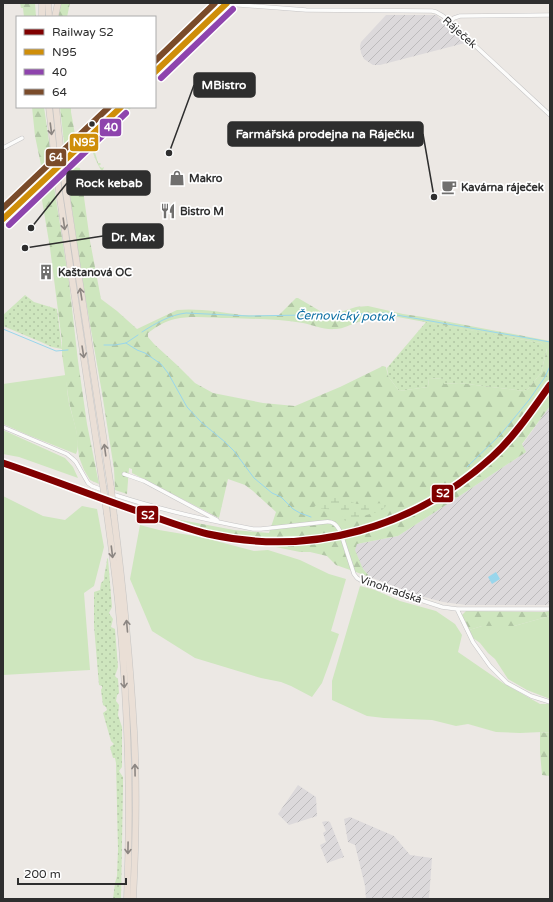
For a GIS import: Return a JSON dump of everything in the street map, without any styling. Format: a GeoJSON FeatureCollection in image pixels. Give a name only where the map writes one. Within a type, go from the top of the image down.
{"type":"FeatureCollection","features":[{"type":"Feature","properties":{"kind":"highway"},"geometry":{"type":"LineString","coordinates":[[42,3],[42,16]]}},
{"type":"Feature","properties":{"kind":"highway"},"geometry":{"type":"LineString","coordinates":[[48,3],[49,16]]}},
{"type":"Feature","properties":{"kind":"highway"},"geometry":{"type":"LineString","coordinates":[[54,3],[54,16]]}},
{"type":"Feature","properties":{"kind":"highway"},"geometry":{"type":"LineString","coordinates":[[54,16],[58,3]]}},
{"type":"Feature","properties":{"kind":"highway"},"geometry":{"type":"LineString","coordinates":[[49,108],[58,185],[107,514],[118,600],[127,732],[129,809],[127,899]]}},
{"type":"Feature","properties":{"kind":"highway"},"geometry":{"type":"LineString","coordinates":[[56,108],[64,179],[114,516],[127,630],[134,733],[134,899]]}},
{"type":"Feature","properties":{"kind":"main road"},"geometry":{"type":"LineString","coordinates":[[156,71],[226,4]]}},
{"type":"Feature","properties":{"kind":"main road"},"geometry":{"type":"LineString","coordinates":[[101,124],[107,115],[115,108]]}},
{"type":"Feature","properties":{"kind":"main road"},"geometry":{"type":"LineString","coordinates":[[66,159],[101,124],[120,108]]}},
{"type":"Feature","properties":{"kind":"main road"},"geometry":{"type":"LineString","coordinates":[[3,220],[52,172]]}},
{"type":"Feature","properties":{"kind":"street","name":"Ráječek"},"geometry":{"type":"LineString","coordinates":[[226,4],[306,10],[436,12],[449,22],[550,115]]}},
{"type":"Feature","properties":{"kind":"street"},"geometry":{"type":"LineString","coordinates":[[449,22],[460,16],[550,15]]}},
{"type":"Feature","properties":{"kind":"street"},"geometry":{"type":"LineString","coordinates":[[3,148],[22,138]]}},
{"type":"Feature","properties":{"kind":"street"},"geometry":{"type":"LineString","coordinates":[[3,427],[70,456],[76,462],[88,483],[92,486],[102,488]]}},
{"type":"Feature","properties":{"kind":"street","name":"Vinohradská"},"geometry":{"type":"LineString","coordinates":[[124,474],[144,481],[222,523]]}},
{"type":"Feature","properties":{"kind":"street","name":"Vinohradská"},"geometry":{"type":"LineString","coordinates":[[115,495],[184,515],[253,528],[261,529],[325,522],[333,523],[340,531],[352,571],[357,578],[442,607],[457,609],[550,609]]}},
{"type":"Feature","properties":{"kind":"street"},"geometry":{"type":"LineString","coordinates":[[184,515],[189,506]]}},
{"type":"Feature","properties":{"kind":"street"},"geometry":{"type":"LineString","coordinates":[[457,609],[473,642],[490,666],[507,682],[531,696],[550,702]]}},
{"type":"Feature","properties":{"kind":"shaded area"},"geometry":{"type":"Polygon","coordinates":[[[386,15],[436,15],[465,43],[380,65],[373,65],[364,59],[361,53],[361,42],[386,15]]]}},
{"type":"Feature","properties":{"kind":"shaded area"},"geometry":{"type":"Polygon","coordinates":[[[550,406],[550,604],[466,605],[443,602],[417,595],[370,577],[363,569],[354,549],[357,544],[398,536],[526,452],[522,445],[550,406]]]}},
{"type":"Feature","properties":{"kind":"shaded area"},"geometry":{"type":"Polygon","coordinates":[[[298,785],[316,797],[317,816],[289,825],[278,814],[298,785]]]}},
{"type":"Feature","properties":{"kind":"shaded area"},"geometry":{"type":"Polygon","coordinates":[[[350,817],[394,836],[410,855],[432,858],[429,899],[366,899],[365,886],[355,845],[348,842],[344,819],[350,817]]]}},
{"type":"Feature","properties":{"kind":"shaded area"},"geometry":{"type":"Polygon","coordinates":[[[322,822],[330,822],[344,857],[327,863],[320,845],[326,842],[323,833],[326,831],[322,822]]]}},
{"type":"Feature","properties":{"kind":"green space"},"geometry":{"type":"Polygon","coordinates":[[[20,3],[35,3],[36,16],[24,16],[23,8],[21,8],[20,3]]]}},
{"type":"Feature","properties":{"kind":"green space"},"geometry":{"type":"Polygon","coordinates":[[[60,3],[70,3],[67,16],[57,16],[60,3]]]}},
{"type":"Feature","properties":{"kind":"green space"},"geometry":{"type":"Polygon","coordinates":[[[32,108],[44,108],[51,155],[51,165],[46,169],[41,165],[35,136],[32,108]]]}},
{"type":"Feature","properties":{"kind":"green space"},"geometry":{"type":"Polygon","coordinates":[[[60,108],[71,108],[76,140],[65,152],[60,108]]]}},
{"type":"Feature","properties":{"kind":"green space"},"geometry":{"type":"Polygon","coordinates":[[[126,108],[131,108],[94,143],[98,163],[101,164],[99,166],[91,147],[90,140],[114,116],[126,108]]]}},
{"type":"Feature","properties":{"kind":"green space"},"geometry":{"type":"Polygon","coordinates":[[[67,167],[80,168],[90,241],[101,299],[137,329],[177,310],[201,310],[247,315],[279,315],[296,298],[320,311],[331,315],[356,307],[368,306],[403,314],[550,341],[550,380],[508,436],[483,461],[455,483],[425,502],[392,517],[359,528],[324,536],[288,539],[253,538],[230,535],[165,517],[234,530],[269,533],[276,512],[245,485],[228,479],[219,518],[132,473],[132,469],[129,468],[127,494],[115,490],[114,469],[83,284],[67,176],[67,167]],[[368,314],[340,315],[329,317],[341,319],[368,314]],[[392,316],[366,320],[338,329],[323,328],[303,323],[285,321],[188,317],[171,320],[157,326],[148,333],[148,337],[195,383],[213,393],[263,403],[295,406],[340,387],[383,366],[386,367],[388,376],[399,391],[428,387],[429,378],[444,379],[444,384],[459,383],[524,391],[528,389],[541,373],[547,349],[541,343],[392,316]]]}},
{"type":"Feature","properties":{"kind":"green space"},"geometry":{"type":"Polygon","coordinates":[[[53,180],[69,282],[87,424],[99,484],[90,480],[79,457],[76,430],[69,402],[50,248],[42,200],[43,190],[53,180]]]}},
{"type":"Feature","properties":{"kind":"green space"},"geometry":{"type":"Polygon","coordinates":[[[25,295],[34,302],[57,309],[62,349],[52,347],[3,326],[3,315],[25,295]]]}},
{"type":"Feature","properties":{"kind":"green space"},"geometry":{"type":"Polygon","coordinates":[[[426,322],[541,343],[547,348],[541,373],[528,389],[524,391],[459,383],[443,384],[444,379],[429,378],[428,387],[399,391],[388,376],[387,368],[426,322]]]}},
{"type":"Feature","properties":{"kind":"green space"},"geometry":{"type":"Polygon","coordinates":[[[66,375],[68,400],[76,429],[78,443],[76,454],[3,424],[3,384],[66,375]]]}},
{"type":"Feature","properties":{"kind":"green space"},"geometry":{"type":"Polygon","coordinates":[[[550,390],[550,406],[522,444],[526,452],[398,536],[357,544],[355,550],[363,569],[370,577],[336,565],[327,556],[266,545],[299,545],[326,542],[353,536],[379,529],[430,507],[475,476],[495,458],[524,425],[550,390]]]}},
{"type":"Feature","properties":{"kind":"green space"},"geometry":{"type":"Polygon","coordinates":[[[3,430],[65,458],[73,467],[78,478],[19,457],[3,454],[3,430]]]}},
{"type":"Feature","properties":{"kind":"green space"},"geometry":{"type":"Polygon","coordinates":[[[3,496],[43,516],[65,520],[82,506],[97,509],[104,547],[94,586],[84,593],[90,670],[3,675],[3,496]]]}},
{"type":"Feature","properties":{"kind":"green space"},"geometry":{"type":"Polygon","coordinates":[[[339,497],[357,504],[389,503],[381,511],[345,521],[338,510],[313,508],[323,499],[339,497]]]}},
{"type":"Feature","properties":{"kind":"green space"},"geometry":{"type":"Polygon","coordinates":[[[140,525],[159,530],[201,537],[254,551],[268,550],[300,560],[329,574],[346,579],[331,631],[339,634],[322,683],[312,697],[281,682],[261,678],[195,658],[152,631],[130,579],[140,525]]]}},
{"type":"Feature","properties":{"kind":"green space"},"geometry":{"type":"Polygon","coordinates":[[[107,558],[112,607],[109,613],[113,619],[111,627],[115,629],[118,667],[115,676],[118,679],[119,693],[116,701],[119,705],[118,715],[122,727],[122,767],[119,771],[123,777],[121,899],[113,899],[117,876],[118,850],[116,763],[110,747],[114,744],[111,741],[103,713],[107,710],[103,705],[101,690],[102,686],[99,685],[94,626],[94,592],[100,590],[101,583],[104,580],[107,558]]]}},
{"type":"Feature","properties":{"kind":"green space"},"geometry":{"type":"Polygon","coordinates":[[[360,586],[375,590],[400,601],[436,611],[455,624],[462,635],[458,652],[503,683],[540,704],[550,704],[550,733],[496,732],[468,724],[456,726],[432,720],[367,716],[332,700],[332,681],[360,586]]]}},
{"type":"Feature","properties":{"kind":"green space"},"geometry":{"type":"Polygon","coordinates":[[[466,611],[550,611],[550,616],[514,626],[482,626],[469,630],[462,615],[466,611]]]}},
{"type":"Feature","properties":{"kind":"green space"},"geometry":{"type":"Polygon","coordinates":[[[550,616],[550,699],[527,690],[508,679],[495,659],[480,643],[473,638],[469,630],[482,626],[514,626],[550,616]]]}},
{"type":"Feature","properties":{"kind":"green space"},"geometry":{"type":"Polygon","coordinates":[[[540,732],[550,733],[550,776],[542,775],[540,732]]]}},
{"type":"Feature","properties":{"kind":"water"},"geometry":{"type":"Polygon","coordinates":[[[363,313],[369,314],[341,319],[328,317],[363,313]]]}},
{"type":"Feature","properties":{"kind":"water"},"geometry":{"type":"Polygon","coordinates":[[[496,572],[500,579],[492,584],[488,577],[496,572]]]}},
{"type":"Feature","properties":{"kind":"waterway","name":"Černovický potok"},"geometry":{"type":"LineString","coordinates":[[142,332],[163,320],[186,313],[249,316],[305,315],[328,317]]}},
{"type":"Feature","properties":{"kind":"waterway","name":"Černovický potok"},"geometry":{"type":"LineString","coordinates":[[369,314],[385,313],[550,342]]}},
{"type":"Feature","properties":{"kind":"waterway","name":"Černovický potok"},"geometry":{"type":"LineString","coordinates":[[3,329],[56,351],[68,350]]}},
{"type":"Feature","properties":{"kind":"waterway","name":"Černovický potok"},"geometry":{"type":"LineString","coordinates":[[104,345],[126,343],[138,335]]}},
{"type":"Feature","properties":{"kind":"waterway"},"geometry":{"type":"LineString","coordinates":[[126,343],[145,353],[161,364],[168,373],[187,407],[201,422],[234,451],[254,478],[272,493],[281,497],[293,509],[311,517]]}},
{"type":"Feature","properties":{"kind":"waterway"},"geometry":{"type":"LineString","coordinates":[[467,467],[501,434],[529,400],[545,377],[550,366]]}},
{"type":"Feature","properties":{"kind":"rail line","name":"S2"},"geometry":{"type":"LineString","coordinates":[[3,463],[110,502],[208,534],[247,540],[285,542],[323,538],[359,531],[395,519],[429,502],[462,482],[500,449],[523,422],[550,385]]}},
{"type":"Feature","properties":{"kind":"transit line","name":"64"},"geometry":{"type":"LineString","coordinates":[[156,60],[215,3]]}},
{"type":"Feature","properties":{"kind":"transit line","name":"N95"},"geometry":{"type":"LineString","coordinates":[[156,71],[227,3]]}},
{"type":"Feature","properties":{"kind":"transit line","name":"40"},"geometry":{"type":"LineString","coordinates":[[161,78],[233,9]]}},
{"type":"Feature","properties":{"kind":"transit line","name":"64"},"geometry":{"type":"LineString","coordinates":[[3,208],[108,108]]}},
{"type":"Feature","properties":{"kind":"transit line","name":"N95"},"geometry":{"type":"LineString","coordinates":[[3,219],[120,108]]}},
{"type":"Feature","properties":{"kind":"transit line","name":"40"},"geometry":{"type":"LineString","coordinates":[[9,225],[126,113]]}},
{"type":"Feature","properties":{"kind":"place","name":"MBistro"},"geometry":{"type":"Point","coordinates":[169,153]}},
{"type":"Feature","properties":{"kind":"place","name":"Makro"},"geometry":{"type":"Point","coordinates":[177,178]}},
{"type":"Feature","properties":{"kind":"place","name":"Kavárna ráječek"},"geometry":{"type":"Point","coordinates":[449,187]}},
{"type":"Feature","properties":{"kind":"place","name":"Farmářská prodejna na Ráječku"},"geometry":{"type":"Point","coordinates":[434,197]}},
{"type":"Feature","properties":{"kind":"place","name":"Bistro M"},"geometry":{"type":"Point","coordinates":[168,211]}},
{"type":"Feature","properties":{"kind":"place","name":"Rock kebab"},"geometry":{"type":"Point","coordinates":[31,228]}},
{"type":"Feature","properties":{"kind":"place","name":"Dr. Max"},"geometry":{"type":"Point","coordinates":[25,248]}},
{"type":"Feature","properties":{"kind":"place","name":"Kaštanová OC"},"geometry":{"type":"Point","coordinates":[46,272]}}]}
